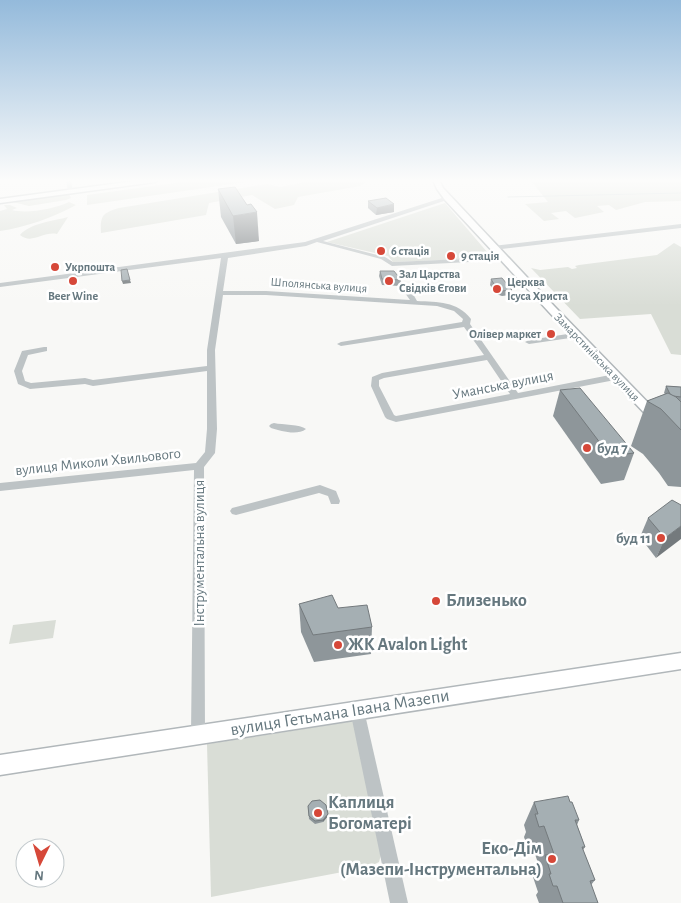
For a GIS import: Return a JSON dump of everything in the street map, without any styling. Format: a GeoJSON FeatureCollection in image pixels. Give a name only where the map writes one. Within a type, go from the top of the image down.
{"type":"FeatureCollection","features":[{"type":"Feature","properties":{"kind":"main road","name":"Замарстинівська вулиця"},"geometry":{"type":"LineString","coordinates":[[470,222],[574,335],[661,421]]}},
{"type":"Feature","properties":{"kind":"main road","name":"вулиця Гетьмана Івана Мазепи"},"geometry":{"type":"LineString","coordinates":[[0,765],[677,663]]}},
{"type":"Feature","properties":{"kind":"street"},"geometry":{"type":"LineString","coordinates":[[0,285],[318,242],[377,222]]}},
{"type":"Feature","properties":{"kind":"street"},"geometry":{"type":"LineString","coordinates":[[493,248],[681,226]]}},
{"type":"Feature","properties":{"kind":"street"},"geometry":{"type":"LineString","coordinates":[[318,242],[383,258],[392,264],[487,260]]}},
{"type":"Feature","properties":{"kind":"street","name":"Інструментальна вулиця"},"geometry":{"type":"LineString","coordinates":[[198,734],[199,466],[210,453],[212,429],[211,350],[225,256]]}},
{"type":"Feature","properties":{"kind":"street"},"geometry":{"type":"LineString","coordinates":[[406,289],[415,303]]}},
{"type":"Feature","properties":{"kind":"street","name":"Шполянська вулиця"},"geometry":{"type":"LineString","coordinates":[[221,293],[266,292],[415,303],[456,308],[467,320],[466,324]]}},
{"type":"Feature","properties":{"kind":"street"},"geometry":{"type":"LineString","coordinates":[[341,344],[466,324],[516,396]]}},
{"type":"Feature","properties":{"kind":"street"},"geometry":{"type":"LineString","coordinates":[[529,342],[574,335]]}},
{"type":"Feature","properties":{"kind":"street"},"geometry":{"type":"LineString","coordinates":[[44,349],[25,353],[18,371],[22,382],[30,386],[93,382],[210,368]]}},
{"type":"Feature","properties":{"kind":"street","name":"Уманська вулиця"},"geometry":{"type":"LineString","coordinates":[[488,358],[382,376],[375,379],[375,386],[390,417],[396,419],[615,377]]}},
{"type":"Feature","properties":{"kind":"street"},"geometry":{"type":"LineString","coordinates":[[274,426],[287,429],[301,429]]}},
{"type":"Feature","properties":{"kind":"street","name":"вулиця Миколи Хвильового"},"geometry":{"type":"LineString","coordinates":[[0,487],[199,466]]}},
{"type":"Feature","properties":{"kind":"street"},"geometry":{"type":"LineString","coordinates":[[236,511],[320,489],[332,494],[335,501]]}},
{"type":"Feature","properties":{"kind":"street"},"geometry":{"type":"LineString","coordinates":[[357,710],[399,903]]}},
{"type":"Feature","properties":{"kind":"shaded area"},"geometry":{"type":"Polygon","coordinates":[[[0,222],[35,222],[19,227],[0,231],[0,222]]]}},
{"type":"Feature","properties":{"kind":"shaded area"},"geometry":{"type":"Polygon","coordinates":[[[65,222],[57,234],[47,234],[29,239],[20,235],[24,231],[42,223],[65,222]]]}},
{"type":"Feature","properties":{"kind":"shaded area"},"geometry":{"type":"Polygon","coordinates":[[[101,222],[164,222],[101,233],[101,222]]]}},
{"type":"Feature","properties":{"kind":"shaded area"},"geometry":{"type":"Polygon","coordinates":[[[387,222],[461,222],[494,260],[492,258],[393,262],[388,256],[327,242],[387,222]]]}},
{"type":"Feature","properties":{"kind":"shaded area"},"geometry":{"type":"Polygon","coordinates":[[[674,243],[681,247],[681,355],[671,354],[651,314],[580,319],[531,268],[540,270],[568,267],[572,269],[577,268],[575,266],[579,265],[657,255],[674,243]]]}},
{"type":"Feature","properties":{"kind":"shaded area"},"geometry":{"type":"Polygon","coordinates":[[[56,620],[53,638],[9,644],[13,625],[56,620]]]}},
{"type":"Feature","properties":{"kind":"shaded area"},"geometry":{"type":"Polygon","coordinates":[[[354,721],[382,851],[379,862],[369,867],[211,897],[207,744],[354,721]]]}},
{"type":"Feature","properties":{"kind":"building"},"geometry":{"type":"Polygon","coordinates":[[[127,269],[130,280],[122,281],[121,270],[127,269]]]}},
{"type":"Feature","properties":{"kind":"building"},"geometry":{"type":"Polygon","coordinates":[[[380,271],[394,271],[401,280],[382,279],[380,271]]]}},
{"type":"Feature","properties":{"kind":"building"},"geometry":{"type":"Polygon","coordinates":[[[502,278],[512,290],[502,291],[497,289],[491,279],[502,278]]]}},
{"type":"Feature","properties":{"kind":"building"},"geometry":{"type":"Polygon","coordinates":[[[666,386],[681,387],[681,397],[670,394],[666,386]]]}},
{"type":"Feature","properties":{"kind":"building"},"geometry":{"type":"Polygon","coordinates":[[[580,388],[634,453],[610,456],[560,390],[580,388]]]}},
{"type":"Feature","properties":{"kind":"building"},"geometry":{"type":"Polygon","coordinates":[[[668,393],[681,402],[681,430],[661,409],[647,401],[668,393]]]}},
{"type":"Feature","properties":{"kind":"building"},"geometry":{"type":"Polygon","coordinates":[[[672,500],[681,505],[681,526],[665,538],[648,518],[672,500]]]}},
{"type":"Feature","properties":{"kind":"building"},"geometry":{"type":"Polygon","coordinates":[[[332,595],[338,608],[367,605],[372,627],[313,635],[299,604],[332,595]]]}},
{"type":"Feature","properties":{"kind":"building"},"geometry":{"type":"Polygon","coordinates":[[[568,796],[579,820],[575,820],[585,847],[582,847],[595,880],[590,881],[598,903],[563,903],[557,886],[553,886],[549,874],[551,874],[545,855],[554,854],[544,826],[539,827],[535,814],[538,814],[534,802],[568,796]]]}},
{"type":"Feature","properties":{"kind":"building","name":"Каплиця Богоматері"},"geometry":{"type":"Polygon","coordinates":[[[320,800],[326,805],[328,814],[323,820],[315,821],[309,816],[308,806],[312,801],[320,800]]]}},
{"type":"Feature","properties":{"kind":"place","name":"6 стація"},"geometry":{"type":"Point","coordinates":[381,251]}},
{"type":"Feature","properties":{"kind":"place","name":"9 стація"},"geometry":{"type":"Point","coordinates":[451,256]}},
{"type":"Feature","properties":{"kind":"place","name":"Укрпошта"},"geometry":{"type":"Point","coordinates":[55,267]}},
{"type":"Feature","properties":{"kind":"place","name":"Beer Wine"},"geometry":{"type":"Point","coordinates":[73,281]}},
{"type":"Feature","properties":{"kind":"place","name":"Зал Царства Свідків Єгови"},"geometry":{"type":"Point","coordinates":[389,281]}},
{"type":"Feature","properties":{"kind":"place","name":"Церква Ісуса Христа"},"geometry":{"type":"Point","coordinates":[497,289]}},
{"type":"Feature","properties":{"kind":"place","name":"Олівер маркет"},"geometry":{"type":"Point","coordinates":[551,334]}},
{"type":"Feature","properties":{"kind":"place","name":"буд 7"},"geometry":{"type":"Point","coordinates":[587,448]}},
{"type":"Feature","properties":{"kind":"place","name":"буд 11"},"geometry":{"type":"Point","coordinates":[661,538]}},
{"type":"Feature","properties":{"kind":"place","name":"Близенько"},"geometry":{"type":"Point","coordinates":[436,601]}},
{"type":"Feature","properties":{"kind":"place","name":"ЖК Avalon Light"},"geometry":{"type":"Point","coordinates":[338,645]}},
{"type":"Feature","properties":{"kind":"place","name":"Каплиця Богоматері"},"geometry":{"type":"Point","coordinates":[318,813]}},
{"type":"Feature","properties":{"kind":"place","name":"Еко-Дім (Мазепи-Інструментальна)"},"geometry":{"type":"Point","coordinates":[552,859]}}]}
